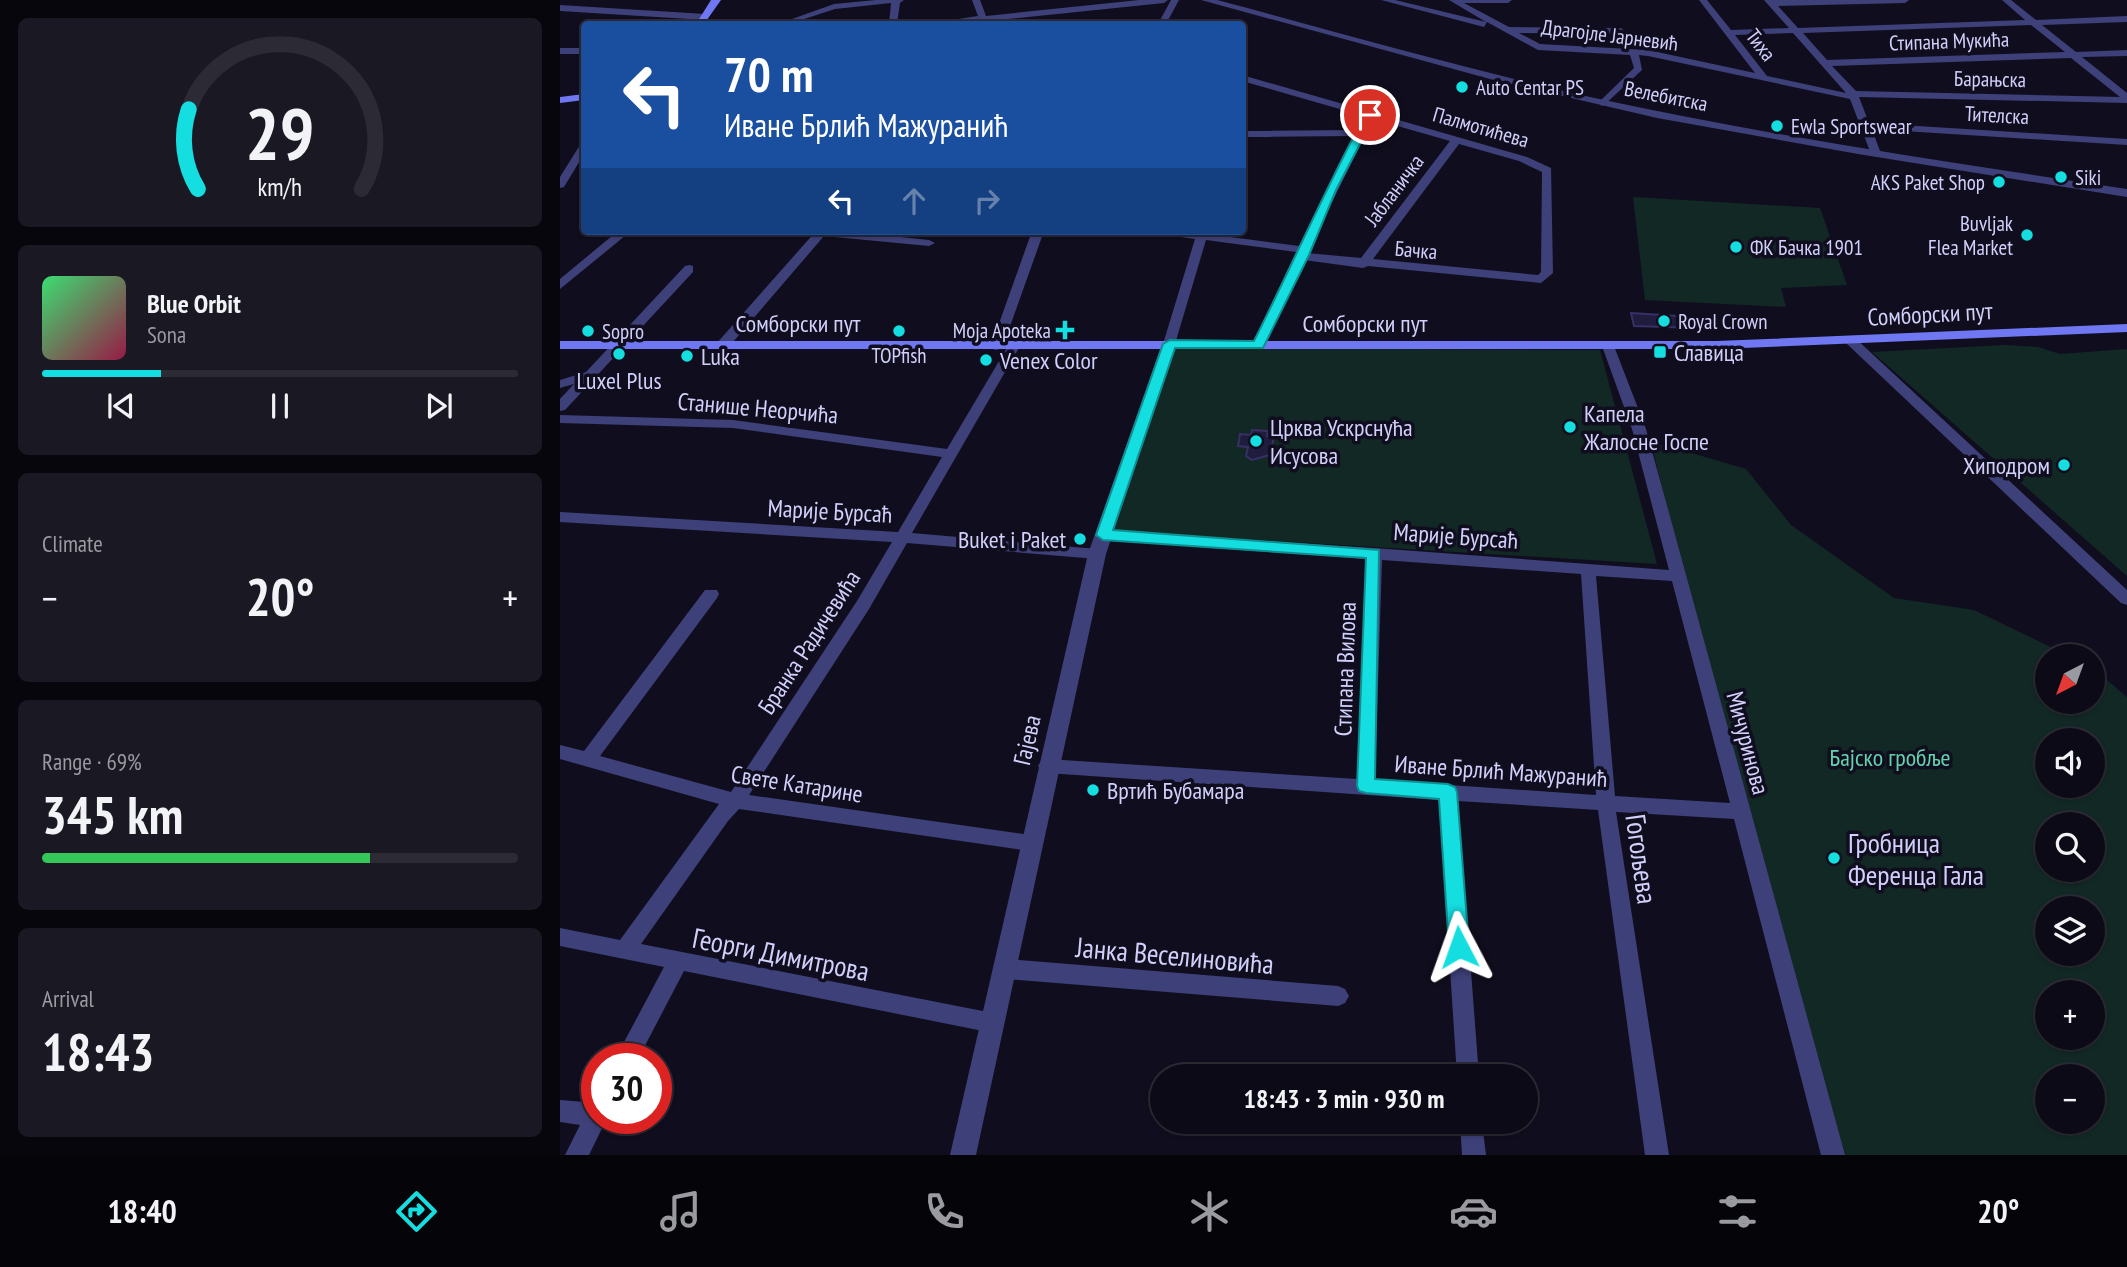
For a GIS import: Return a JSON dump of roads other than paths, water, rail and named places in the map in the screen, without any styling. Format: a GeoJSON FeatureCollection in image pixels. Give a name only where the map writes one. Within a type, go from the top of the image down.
{"type":"FeatureCollection","features":[{"type":"Feature","properties":{"kind":"main road"},"geometry":{"type":"LineString","coordinates":[[703,21],[716,0]]}},
{"type":"Feature","properties":{"kind":"main road"},"geometry":{"type":"LineString","coordinates":[[560,100],[581,97]]}},
{"type":"Feature","properties":{"kind":"main road","name":"Сомборски пут"},"geometry":{"type":"LineString","coordinates":[[560,345],[1608,346],[1850,340],[2127,328]]}},
{"type":"Feature","properties":{"kind":"street"},"geometry":{"type":"LineString","coordinates":[[791,21],[859,2],[898,0],[894,21]]}},
{"type":"Feature","properties":{"kind":"street"},"geometry":{"type":"LineString","coordinates":[[976,0],[984,21],[1081,13],[1164,0]]}},
{"type":"Feature","properties":{"kind":"street"},"geometry":{"type":"LineString","coordinates":[[1164,21],[1175,0]]}},
{"type":"Feature","properties":{"kind":"street","name":"Велебитска"},"geometry":{"type":"LineString","coordinates":[[1206,0],[1603,103],[1876,154],[2127,193]]}},
{"type":"Feature","properties":{"kind":"street"},"geometry":{"type":"LineString","coordinates":[[1385,0],[1484,21]]}},
{"type":"Feature","properties":{"kind":"street"},"geometry":{"type":"LineString","coordinates":[[1453,0],[1508,0]]}},
{"type":"Feature","properties":{"kind":"street","name":"Драгојле Јарневић"},"geometry":{"type":"LineString","coordinates":[[1453,0],[1484,21],[1543,48],[1633,51],[1853,96]]}},
{"type":"Feature","properties":{"kind":"street","name":"Тиха"},"geometry":{"type":"LineString","coordinates":[[1703,0],[1764,78]]}},
{"type":"Feature","properties":{"kind":"street"},"geometry":{"type":"LineString","coordinates":[[1770,2],[1905,0]]}},
{"type":"Feature","properties":{"kind":"street"},"geometry":{"type":"LineString","coordinates":[[2006,0],[2126,97]]}},
{"type":"Feature","properties":{"kind":"street"},"geometry":{"type":"LineString","coordinates":[[1770,2],[1853,96],[1876,154]]}},
{"type":"Feature","properties":{"kind":"street"},"geometry":{"type":"LineString","coordinates":[[560,8],[675,15],[703,21]]}},
{"type":"Feature","properties":{"kind":"street"},"geometry":{"type":"LineString","coordinates":[[1729,33],[2127,19]]}},
{"type":"Feature","properties":{"kind":"street"},"geometry":{"type":"LineString","coordinates":[[1508,30],[1620,30]]}},
{"type":"Feature","properties":{"kind":"street"},"geometry":{"type":"LineString","coordinates":[[560,51],[581,51]]}},
{"type":"Feature","properties":{"kind":"street"},"geometry":{"type":"LineString","coordinates":[[1603,103],[1639,68],[1633,51]]}},
{"type":"Feature","properties":{"kind":"street","name":"Стипана Мукића"},"geometry":{"type":"LineString","coordinates":[[1825,63],[2127,53]]}},
{"type":"Feature","properties":{"kind":"street","name":"Палмотићева"},"geometry":{"type":"LineString","coordinates":[[1246,79],[1522,159],[1547,170],[1547,273],[1541,279],[1528,279]]}},
{"type":"Feature","properties":{"kind":"street","name":"Барањска"},"geometry":{"type":"LineString","coordinates":[[1853,96],[2126,97]]}},
{"type":"Feature","properties":{"kind":"street"},"geometry":{"type":"LineString","coordinates":[[1258,345],[1304,253],[1331,190],[1370,115]]}},
{"type":"Feature","properties":{"kind":"street","name":"Тителска"},"geometry":{"type":"LineString","coordinates":[[1865,126],[2127,142]]}},
{"type":"Feature","properties":{"kind":"street"},"geometry":{"type":"LineString","coordinates":[[1246,134],[1360,133]]}},
{"type":"Feature","properties":{"kind":"street","name":"Јабланичка"},"geometry":{"type":"LineString","coordinates":[[1363,264],[1456,140]]}},
{"type":"Feature","properties":{"kind":"street"},"geometry":{"type":"LineString","coordinates":[[560,185],[564,174],[581,151]]}},
{"type":"Feature","properties":{"kind":"street"},"geometry":{"type":"LineString","coordinates":[[560,285],[620,235]]}},
{"type":"Feature","properties":{"kind":"street"},"geometry":{"type":"LineString","coordinates":[[722,346],[819,235]]}},
{"type":"Feature","properties":{"kind":"street"},"geometry":{"type":"LineString","coordinates":[[858,235],[929,243]]}},
{"type":"Feature","properties":{"kind":"street","name":"Бранка Радичевића"},"geometry":{"type":"LineString","coordinates":[[624,951],[720,816],[735,801],[904,538],[1005,346],[1037,235]]}},
{"type":"Feature","properties":{"kind":"street"},"geometry":{"type":"LineString","coordinates":[[1170,344],[1202,235]]}},
{"type":"Feature","properties":{"kind":"street","name":"Бачка"},"geometry":{"type":"LineString","coordinates":[[1207,235],[1363,264],[1528,279]]}},
{"type":"Feature","properties":{"kind":"street"},"geometry":{"type":"LineString","coordinates":[[560,407],[615,345],[689,269]]}},
{"type":"Feature","properties":{"kind":"street"},"geometry":{"type":"LineString","coordinates":[[1850,340],[2127,599]]}},
{"type":"Feature","properties":{"kind":"street","name":"Гајева"},"geometry":{"type":"LineString","coordinates":[[963,1155],[1007,969],[1047,766],[1100,545],[1170,344]]}},
{"type":"Feature","properties":{"kind":"street","name":"Мичуринова"},"geometry":{"type":"LineString","coordinates":[[1608,346],[1639,429],[1833,1155]]}},
{"type":"Feature","properties":{"kind":"street"},"geometry":{"type":"LineString","coordinates":[[560,384],[588,375]]}},
{"type":"Feature","properties":{"kind":"street","name":"Станише Неорчића"},"geometry":{"type":"LineString","coordinates":[[560,419],[733,424],[950,454]]}},
{"type":"Feature","properties":{"kind":"street","name":"Марије Бурсаћ"},"geometry":{"type":"LineString","coordinates":[[560,517],[904,538],[1374,554],[1679,576]]}},
{"type":"Feature","properties":{"kind":"street","name":"Стипана Вилова"},"geometry":{"type":"LineString","coordinates":[[1366,786],[1374,554]]}},
{"type":"Feature","properties":{"kind":"street","name":"Гогољева"},"geometry":{"type":"LineString","coordinates":[[1588,568],[1606,804],[1657,1155]]}},
{"type":"Feature","properties":{"kind":"street"},"geometry":{"type":"LineString","coordinates":[[588,759],[711,594]]}},
{"type":"Feature","properties":{"kind":"street","name":"Свете Катарине"},"geometry":{"type":"LineString","coordinates":[[560,752],[735,801],[1030,843]]}},
{"type":"Feature","properties":{"kind":"street","name":"Иване Брлић Мажуранић"},"geometry":{"type":"LineString","coordinates":[[1047,766],[1740,812]]}},
{"type":"Feature","properties":{"kind":"street"},"geometry":{"type":"LineString","coordinates":[[1448,792],[1467,1064]]}},
{"type":"Feature","properties":{"kind":"street","name":"Георги Димитрова"},"geometry":{"type":"LineString","coordinates":[[560,937],[993,1023]]}},
{"type":"Feature","properties":{"kind":"street"},"geometry":{"type":"LineString","coordinates":[[635,1043],[678,962]]}},
{"type":"Feature","properties":{"kind":"street","name":"Јанка Веселиновића"},"geometry":{"type":"LineString","coordinates":[[1007,969],[1338,996]]}},
{"type":"Feature","properties":{"kind":"street"},"geometry":{"type":"LineString","coordinates":[[560,1111],[581,1113]]}},
{"type":"Feature","properties":{"kind":"street"},"geometry":{"type":"LineString","coordinates":[[577,1155],[587,1134]]}},
{"type":"Feature","properties":{"kind":"street"},"geometry":{"type":"LineString","coordinates":[[1472,1134],[1474,1155]]}},
{"type":"Feature","properties":{"kind":"place","name":"Auto Centar PS"},"geometry":{"type":"Point","coordinates":[1462,87]}},
{"type":"Feature","properties":{"kind":"place","name":"Ewla Sportswear"},"geometry":{"type":"Point","coordinates":[1777,126]}},
{"type":"Feature","properties":{"kind":"place","name":"Siki"},"geometry":{"type":"Point","coordinates":[2061,177]}},
{"type":"Feature","properties":{"kind":"place","name":"AKS Paket Shop"},"geometry":{"type":"Point","coordinates":[1999,182]}},
{"type":"Feature","properties":{"kind":"place","name":"Buvljak Flea Market"},"geometry":{"type":"Point","coordinates":[2027,235]}},
{"type":"Feature","properties":{"kind":"place","name":"ФК Бачка 1901"},"geometry":{"type":"Point","coordinates":[1736,247]}},
{"type":"Feature","properties":{"kind":"place","name":"Royal Crown"},"geometry":{"type":"Point","coordinates":[1664,321]}},
{"type":"Feature","properties":{"kind":"place","name":"Moja Apoteka"},"geometry":{"type":"Point","coordinates":[1065,330]}},
{"type":"Feature","properties":{"kind":"place","name":"Sopro"},"geometry":{"type":"Point","coordinates":[588,331]}},
{"type":"Feature","properties":{"kind":"place","name":"TOPfish"},"geometry":{"type":"Point","coordinates":[899,331]}},
{"type":"Feature","properties":{"kind":"place","name":"Славица"},"geometry":{"type":"Point","coordinates":[1660,352]}},
{"type":"Feature","properties":{"kind":"place","name":"Luxel Plus"},"geometry":{"type":"Point","coordinates":[619,354]}},
{"type":"Feature","properties":{"kind":"place","name":"Luka"},"geometry":{"type":"Point","coordinates":[687,356]}},
{"type":"Feature","properties":{"kind":"place","name":"Venex Color"},"geometry":{"type":"Point","coordinates":[986,360]}},
{"type":"Feature","properties":{"kind":"place","name":"Капела Жалосне Госпе"},"geometry":{"type":"Point","coordinates":[1570,427]}},
{"type":"Feature","properties":{"kind":"place","name":"Црква Ускрснућа Исусова"},"geometry":{"type":"Point","coordinates":[1256,441]}},
{"type":"Feature","properties":{"kind":"place","name":"Хиподром"},"geometry":{"type":"Point","coordinates":[2064,465]}},
{"type":"Feature","properties":{"kind":"place","name":"Buket i Paket"},"geometry":{"type":"Point","coordinates":[1080,539]}},
{"type":"Feature","properties":{"kind":"place","name":"Вртић Бубамара"},"geometry":{"type":"Point","coordinates":[1093,790]}},
{"type":"Feature","properties":{"kind":"place","name":"Гробница Ференца Гала"},"geometry":{"type":"Point","coordinates":[1834,858]}},
{"type":"Feature","properties":{"kind":"park label","name":"Бајско гробље"},"geometry":{"type":"Point","coordinates":[1890,757]}}]}
